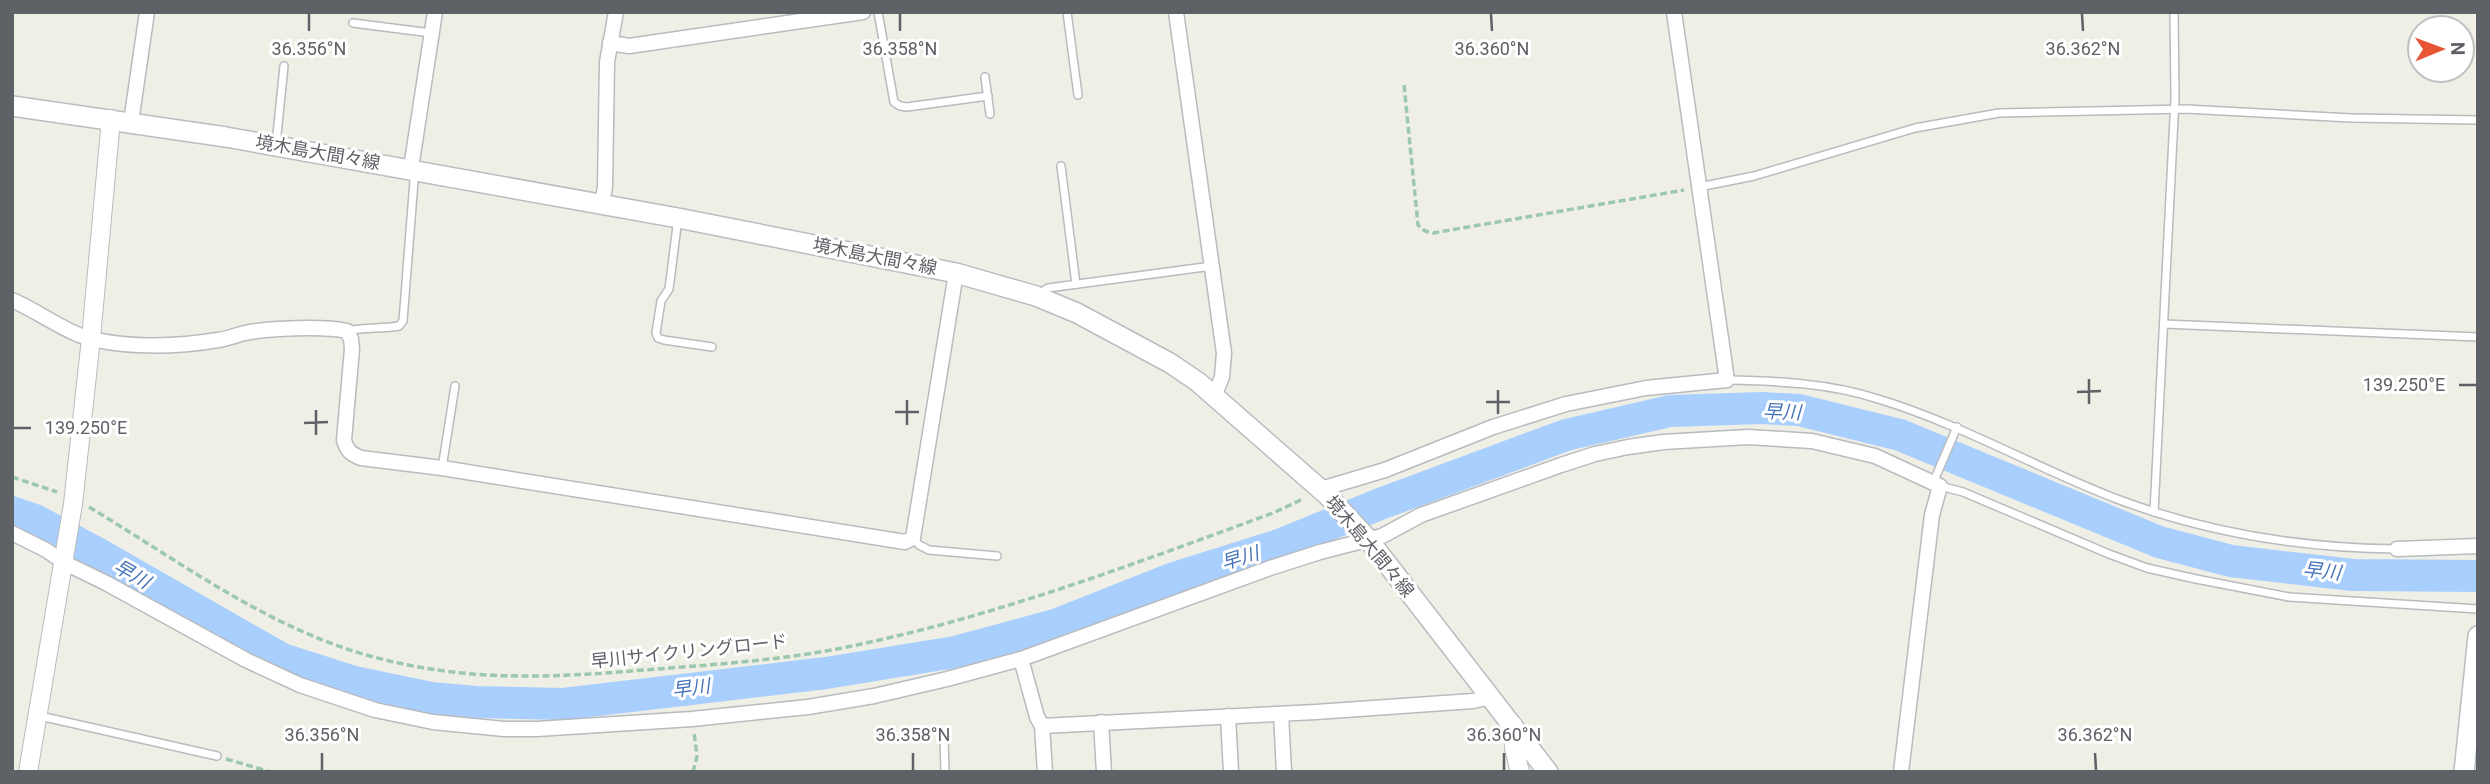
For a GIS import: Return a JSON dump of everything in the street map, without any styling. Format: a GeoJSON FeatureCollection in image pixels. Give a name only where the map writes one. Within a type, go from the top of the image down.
{"type":"FeatureCollection","features":[{"type":"Feature","properties":{"kind":"main road","name":"境木島大間々線"},"geometry":{"type":"LineString","coordinates":[[12,106],[275,145],[602,203],[956,273],[1036,296],[1121,336],[1170,363],[1215,394],[1365,536],[1548,772]]}},
{"type":"Feature","properties":{"kind":"main road"},"geometry":{"type":"LineString","coordinates":[[2464,772],[2478,636]]}},
{"type":"Feature","properties":{"kind":"street"},"geometry":{"type":"LineString","coordinates":[[28,772],[66,558],[121,121],[147,12]]}},
{"type":"Feature","properties":{"kind":"street"},"geometry":{"type":"LineString","coordinates":[[411,168],[435,12]]}},
{"type":"Feature","properties":{"kind":"street"},"geometry":{"type":"LineString","coordinates":[[602,203],[605,187],[607,62],[616,12]]}},
{"type":"Feature","properties":{"kind":"street"},"geometry":{"type":"LineString","coordinates":[[610,43],[629,46],[863,12]]}},
{"type":"Feature","properties":{"kind":"street"},"geometry":{"type":"LineString","coordinates":[[1176,12],[1224,353],[1222,377],[1215,394]]}},
{"type":"Feature","properties":{"kind":"street"},"geometry":{"type":"LineString","coordinates":[[1320,492],[1385,470],[1493,427],[1566,404],[1646,388],[1727,380],[1674,12]]}},
{"type":"Feature","properties":{"kind":"street"},"geometry":{"type":"LineString","coordinates":[[12,300],[40,312],[61,327],[92,338],[169,345],[219,340],[257,332],[337,329],[347,331],[352,349],[344,440],[347,450],[361,458],[442,468],[905,542],[913,538],[956,273]]}},
{"type":"Feature","properties":{"kind":"street"},"geometry":{"type":"LineString","coordinates":[[12,533],[66,558],[106,583],[272,673],[300,685],[375,710],[433,722],[505,729],[572,727],[692,719],[808,707],[874,696],[1021,659],[1270,568],[1365,536],[1381,536],[1421,515],[1584,458],[1663,442],[1748,437],[1812,441],[1875,456],[1937,481],[1901,772]]}},
{"type":"Feature","properties":{"kind":"street"},"geometry":{"type":"LineString","coordinates":[[2397,549],[2478,546]]}},
{"type":"Feature","properties":{"kind":"street"},"geometry":{"type":"LineString","coordinates":[[1021,659],[1042,726],[1045,772]]}},
{"type":"Feature","properties":{"kind":"street"},"geometry":{"type":"LineString","coordinates":[[1042,726],[1280,714],[1460,702],[1491,697]]}},
{"type":"Feature","properties":{"kind":"street"},"geometry":{"type":"LineString","coordinates":[[1280,714],[1284,772]]}},
{"type":"Feature","properties":{"kind":"street"},"geometry":{"type":"LineString","coordinates":[[1228,716],[1231,772]]}},
{"type":"Feature","properties":{"kind":"street"},"geometry":{"type":"LineString","coordinates":[[1101,722],[1104,772]]}},
{"type":"Feature","properties":{"kind":"street"},"geometry":{"type":"LineString","coordinates":[[1513,725],[1514,748],[1520,772]]}},
{"type":"Feature","properties":{"kind":"lane"},"geometry":{"type":"LineString","coordinates":[[878,12],[894,102],[907,107],[988,96]]}},
{"type":"Feature","properties":{"kind":"lane"},"geometry":{"type":"LineString","coordinates":[[1067,12],[1078,95]]}},
{"type":"Feature","properties":{"kind":"lane"},"geometry":{"type":"LineString","coordinates":[[2154,512],[2174,109],[2174,12]]}},
{"type":"Feature","properties":{"kind":"lane"},"geometry":{"type":"LineString","coordinates":[[353,23],[431,33]]}},
{"type":"Feature","properties":{"kind":"lane"},"geometry":{"type":"LineString","coordinates":[[275,145],[285,66]]}},
{"type":"Feature","properties":{"kind":"lane"},"geometry":{"type":"LineString","coordinates":[[985,77],[990,114]]}},
{"type":"Feature","properties":{"kind":"lane"},"geometry":{"type":"LineString","coordinates":[[1699,187],[1754,176],[1915,128],[1999,113],[2174,109],[2351,118],[2478,120]]}},
{"type":"Feature","properties":{"kind":"lane"},"geometry":{"type":"LineString","coordinates":[[1061,166],[1076,284]]}},
{"type":"Feature","properties":{"kind":"lane"},"geometry":{"type":"LineString","coordinates":[[347,331],[360,327],[399,326],[403,321],[414,181],[411,168]]}},
{"type":"Feature","properties":{"kind":"lane"},"geometry":{"type":"LineString","coordinates":[[678,218],[668,289],[661,301],[656,333],[658,338],[664,340],[712,347]]}},
{"type":"Feature","properties":{"kind":"lane"},"geometry":{"type":"LineString","coordinates":[[1036,296],[1048,288],[1212,266]]}},
{"type":"Feature","properties":{"kind":"lane"},"geometry":{"type":"LineString","coordinates":[[2164,324],[2478,337]]}},
{"type":"Feature","properties":{"kind":"lane"},"geometry":{"type":"LineString","coordinates":[[1727,380],[1796,382],[1878,398],[2116,499],[2197,526],[2316,546],[2397,549]]}},
{"type":"Feature","properties":{"kind":"lane"},"geometry":{"type":"LineString","coordinates":[[442,468],[455,386]]}},
{"type":"Feature","properties":{"kind":"lane"},"geometry":{"type":"LineString","coordinates":[[1956,430],[1937,481],[2134,563],[2196,579],[2289,597],[2478,609]]}},
{"type":"Feature","properties":{"kind":"lane"},"geometry":{"type":"LineString","coordinates":[[913,538],[929,550],[997,556]]}},
{"type":"Feature","properties":{"kind":"lane"},"geometry":{"type":"LineString","coordinates":[[39,716],[217,756]]}},
{"type":"Feature","properties":{"kind":"lane"},"geometry":{"type":"LineString","coordinates":[[944,737],[945,772]]}},
{"type":"Feature","properties":{"kind":"path"},"geometry":{"type":"LineString","coordinates":[[1404,85],[1418,225],[1425,231],[1433,233],[1699,187]]}},
{"type":"Feature","properties":{"kind":"path","name":"早川サイクリングロード"},"geometry":{"type":"LineString","coordinates":[[12,477],[74,501],[253,607],[315,637],[369,656],[436,672],[503,677],[571,676],[737,663],[835,649],[905,634],[1072,584],[1273,513],[1320,492]]}},
{"type":"Feature","properties":{"kind":"path"},"geometry":{"type":"LineString","coordinates":[[692,719],[696,756],[694,772]]}},
{"type":"Feature","properties":{"kind":"path"},"geometry":{"type":"LineString","coordinates":[[217,756],[271,772]]}},
{"type":"Feature","properties":{"kind":"waterway","name":"早川"},"geometry":{"type":"LineString","coordinates":[[12,512],[35,520],[95,552],[282,659],[354,682],[431,698],[476,702],[563,704],[826,673],[955,652],[1055,625],[1171,579],[1279,545],[1380,504],[1566,435],[1670,411],[1762,408],[1799,410],[1900,435],[2159,542],[2231,561],[2353,575],[2478,576]]}}]}
